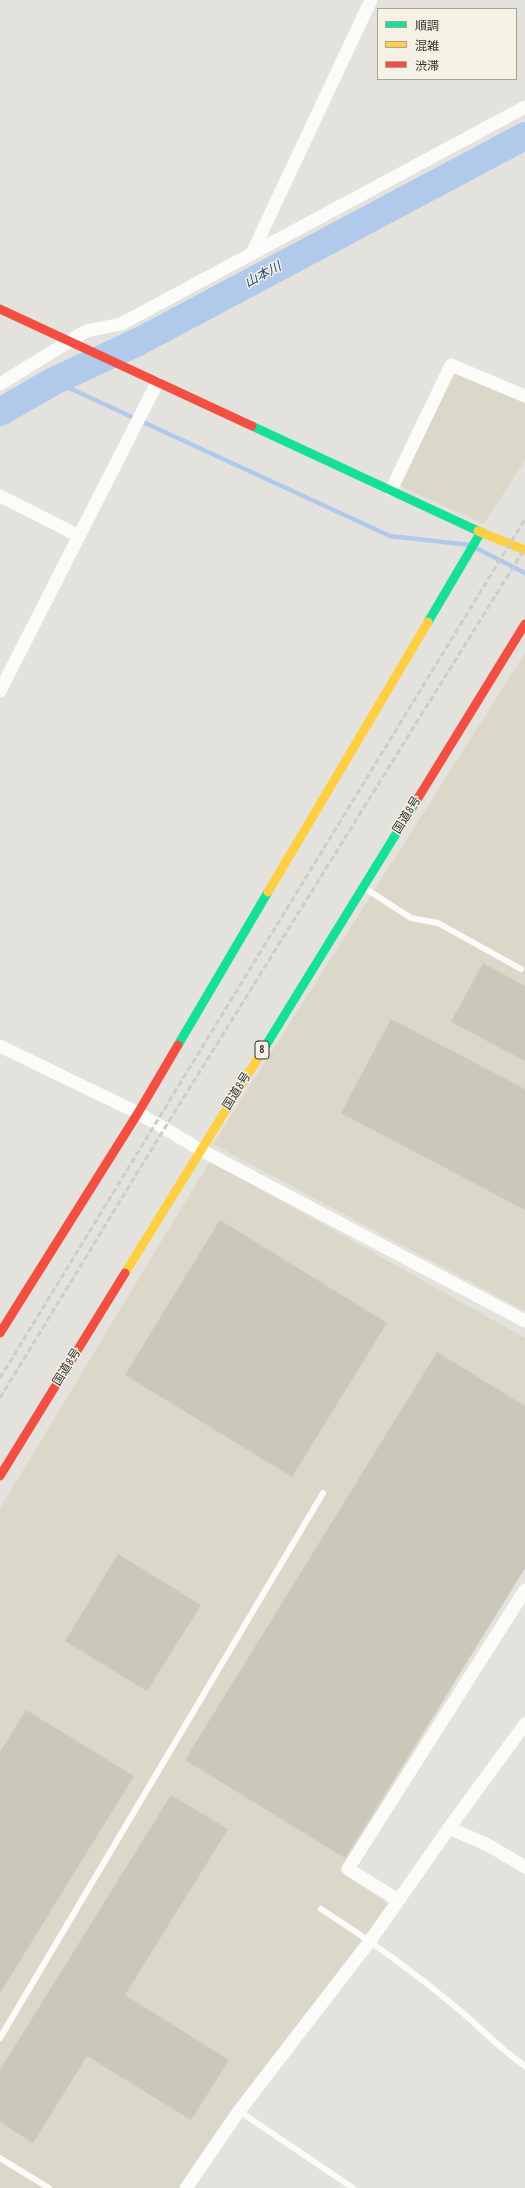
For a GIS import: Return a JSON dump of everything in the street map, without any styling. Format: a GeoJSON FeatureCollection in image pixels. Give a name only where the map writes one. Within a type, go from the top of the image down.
{"type":"FeatureCollection","features":[{"type":"Feature","properties":{"kind":"main road"},"geometry":{"type":"LineString","coordinates":[[0,309],[481,532],[525,550]]}},
{"type":"Feature","properties":{"kind":"main road"},"geometry":{"type":"LineString","coordinates":[[0,1334],[138,1113],[481,532]]}},
{"type":"Feature","properties":{"kind":"main road","name":"国道8号"},"geometry":{"type":"LineString","coordinates":[[0,1476],[525,624]]}},
{"type":"Feature","properties":{"kind":"street"},"geometry":{"type":"LineString","coordinates":[[253,251],[370,0]]}},
{"type":"Feature","properties":{"kind":"street"},"geometry":{"type":"LineString","coordinates":[[0,384],[86,331],[121,324],[253,251],[369,192],[525,107]]}},
{"type":"Feature","properties":{"kind":"street"},"geometry":{"type":"LineString","coordinates":[[391,490],[451,365],[525,396]]}},
{"type":"Feature","properties":{"kind":"street"},"geometry":{"type":"LineString","coordinates":[[0,691],[157,383]]}},
{"type":"Feature","properties":{"kind":"street"},"geometry":{"type":"LineString","coordinates":[[0,496],[79,536]]}},
{"type":"Feature","properties":{"kind":"street"},"geometry":{"type":"LineString","coordinates":[[0,1046],[138,1113],[200,1150],[525,1322]]}},
{"type":"Feature","properties":{"kind":"street"},"geometry":{"type":"LineString","coordinates":[[398,1900],[348,1869],[525,1590]]}},
{"type":"Feature","properties":{"kind":"street"},"geometry":{"type":"LineString","coordinates":[[186,2188],[239,2111],[370,1941],[449,1828],[525,1724]]}},
{"type":"Feature","properties":{"kind":"street"},"geometry":{"type":"LineString","coordinates":[[449,1828],[488,1845],[525,1867]]}},
{"type":"Feature","properties":{"kind":"lane"},"geometry":{"type":"LineString","coordinates":[[363,887],[411,918],[438,923],[521,969]]}},
{"type":"Feature","properties":{"kind":"lane"},"geometry":{"type":"LineString","coordinates":[[0,2038],[323,1493]]}},
{"type":"Feature","properties":{"kind":"lane"},"geometry":{"type":"LineString","coordinates":[[321,1909],[370,1941],[457,2008],[512,2057],[525,2066]]}},
{"type":"Feature","properties":{"kind":"lane"},"geometry":{"type":"LineString","coordinates":[[239,2111],[353,2188]]}},
{"type":"Feature","properties":{"kind":"lane"},"geometry":{"type":"LineString","coordinates":[[0,2158],[49,2188]]}},
{"type":"Feature","properties":{"kind":"shaded area"},"geometry":{"type":"Polygon","coordinates":[[[455,372],[525,403],[525,460],[484,524],[400,486],[455,372]]]}},
{"type":"Feature","properties":{"kind":"shaded area"},"geometry":{"type":"Polygon","coordinates":[[[525,653],[525,1311],[213,1144],[525,653]]]}},
{"type":"Feature","properties":{"kind":"shaded area"},"geometry":{"type":"Polygon","coordinates":[[[210,1161],[525,1338],[525,1568],[340,1871],[389,1905],[183,2188],[0,2188],[0,1508],[210,1161]]]}},
{"type":"Feature","properties":{"kind":"building"},"geometry":{"type":"Polygon","coordinates":[[[483,963],[525,986],[525,1061],[451,1022],[483,963]]]}},
{"type":"Feature","properties":{"kind":"building"},"geometry":{"type":"Polygon","coordinates":[[[391,1019],[525,1089],[525,1210],[341,1113],[391,1019]]]}},
{"type":"Feature","properties":{"kind":"building"},"geometry":{"type":"Polygon","coordinates":[[[220,1220],[387,1323],[292,1477],[125,1375],[220,1220]]]}},
{"type":"Feature","properties":{"kind":"building"},"geometry":{"type":"Polygon","coordinates":[[[437,1352],[525,1406],[525,1568],[345,1858],[185,1760],[437,1352]]]}},
{"type":"Feature","properties":{"kind":"building"},"geometry":{"type":"Polygon","coordinates":[[[118,1554],[201,1605],[147,1691],[65,1641],[118,1554]]]}},
{"type":"Feature","properties":{"kind":"building"},"geometry":{"type":"Polygon","coordinates":[[[26,1710],[134,1776],[0,1993],[0,1752],[26,1710]]]}},
{"type":"Feature","properties":{"kind":"building"},"geometry":{"type":"Polygon","coordinates":[[[171,1795],[228,1829],[125,1995],[229,2060],[191,2120],[87,2056],[33,2143],[0,2122],[0,2070],[171,1795]]]}},
{"type":"Feature","properties":{"kind":"waterway","name":"山本川"},"geometry":{"type":"LineString","coordinates":[[0,412],[54,381],[140,341],[525,136]]}},
{"type":"Feature","properties":{"kind":"waterway"},"geometry":{"type":"LineString","coordinates":[[54,381],[390,536],[470,545]]}},
{"type":"Feature","properties":{"kind":"waterway"},"geometry":{"type":"LineString","coordinates":[[476,548],[525,573]]}},
{"type":"Feature","properties":{"kind":"railway"},"geometry":{"type":"LineString","coordinates":[[0,1378],[525,519]]}},
{"type":"Feature","properties":{"kind":"railway"},"geometry":{"type":"LineString","coordinates":[[0,1398],[153,1147],[525,548]]}},
{"type":"Feature","properties":{"kind":"traffic: fast"},"geometry":{"type":"LineString","coordinates":[[252,426],[478,531]]}},
{"type":"Feature","properties":{"kind":"traffic: fast"},"geometry":{"type":"LineString","coordinates":[[428,622],[481,532]]}},
{"type":"Feature","properties":{"kind":"traffic: fast"},"geometry":{"type":"LineString","coordinates":[[263,1050],[415,803]]}},
{"type":"Feature","properties":{"kind":"traffic: fast"},"geometry":{"type":"LineString","coordinates":[[178,1045],[268,892]]}},
{"type":"Feature","properties":{"kind":"traffic: slow"},"geometry":{"type":"LineString","coordinates":[[478,531],[525,550]]}},
{"type":"Feature","properties":{"kind":"traffic: slow"},"geometry":{"type":"LineString","coordinates":[[268,892],[428,622]]}},
{"type":"Feature","properties":{"kind":"traffic: slow"},"geometry":{"type":"LineString","coordinates":[[125,1273],[263,1050]]}},
{"type":"Feature","properties":{"kind":"traffic: jam"},"geometry":{"type":"LineString","coordinates":[[0,309],[252,426]]}},
{"type":"Feature","properties":{"kind":"traffic: jam"},"geometry":{"type":"LineString","coordinates":[[415,803],[525,624]]}},
{"type":"Feature","properties":{"kind":"traffic: jam"},"geometry":{"type":"LineString","coordinates":[[0,1333],[138,1113],[178,1045]]}},
{"type":"Feature","properties":{"kind":"traffic: jam"},"geometry":{"type":"LineString","coordinates":[[0,1476],[125,1273]]}}]}
